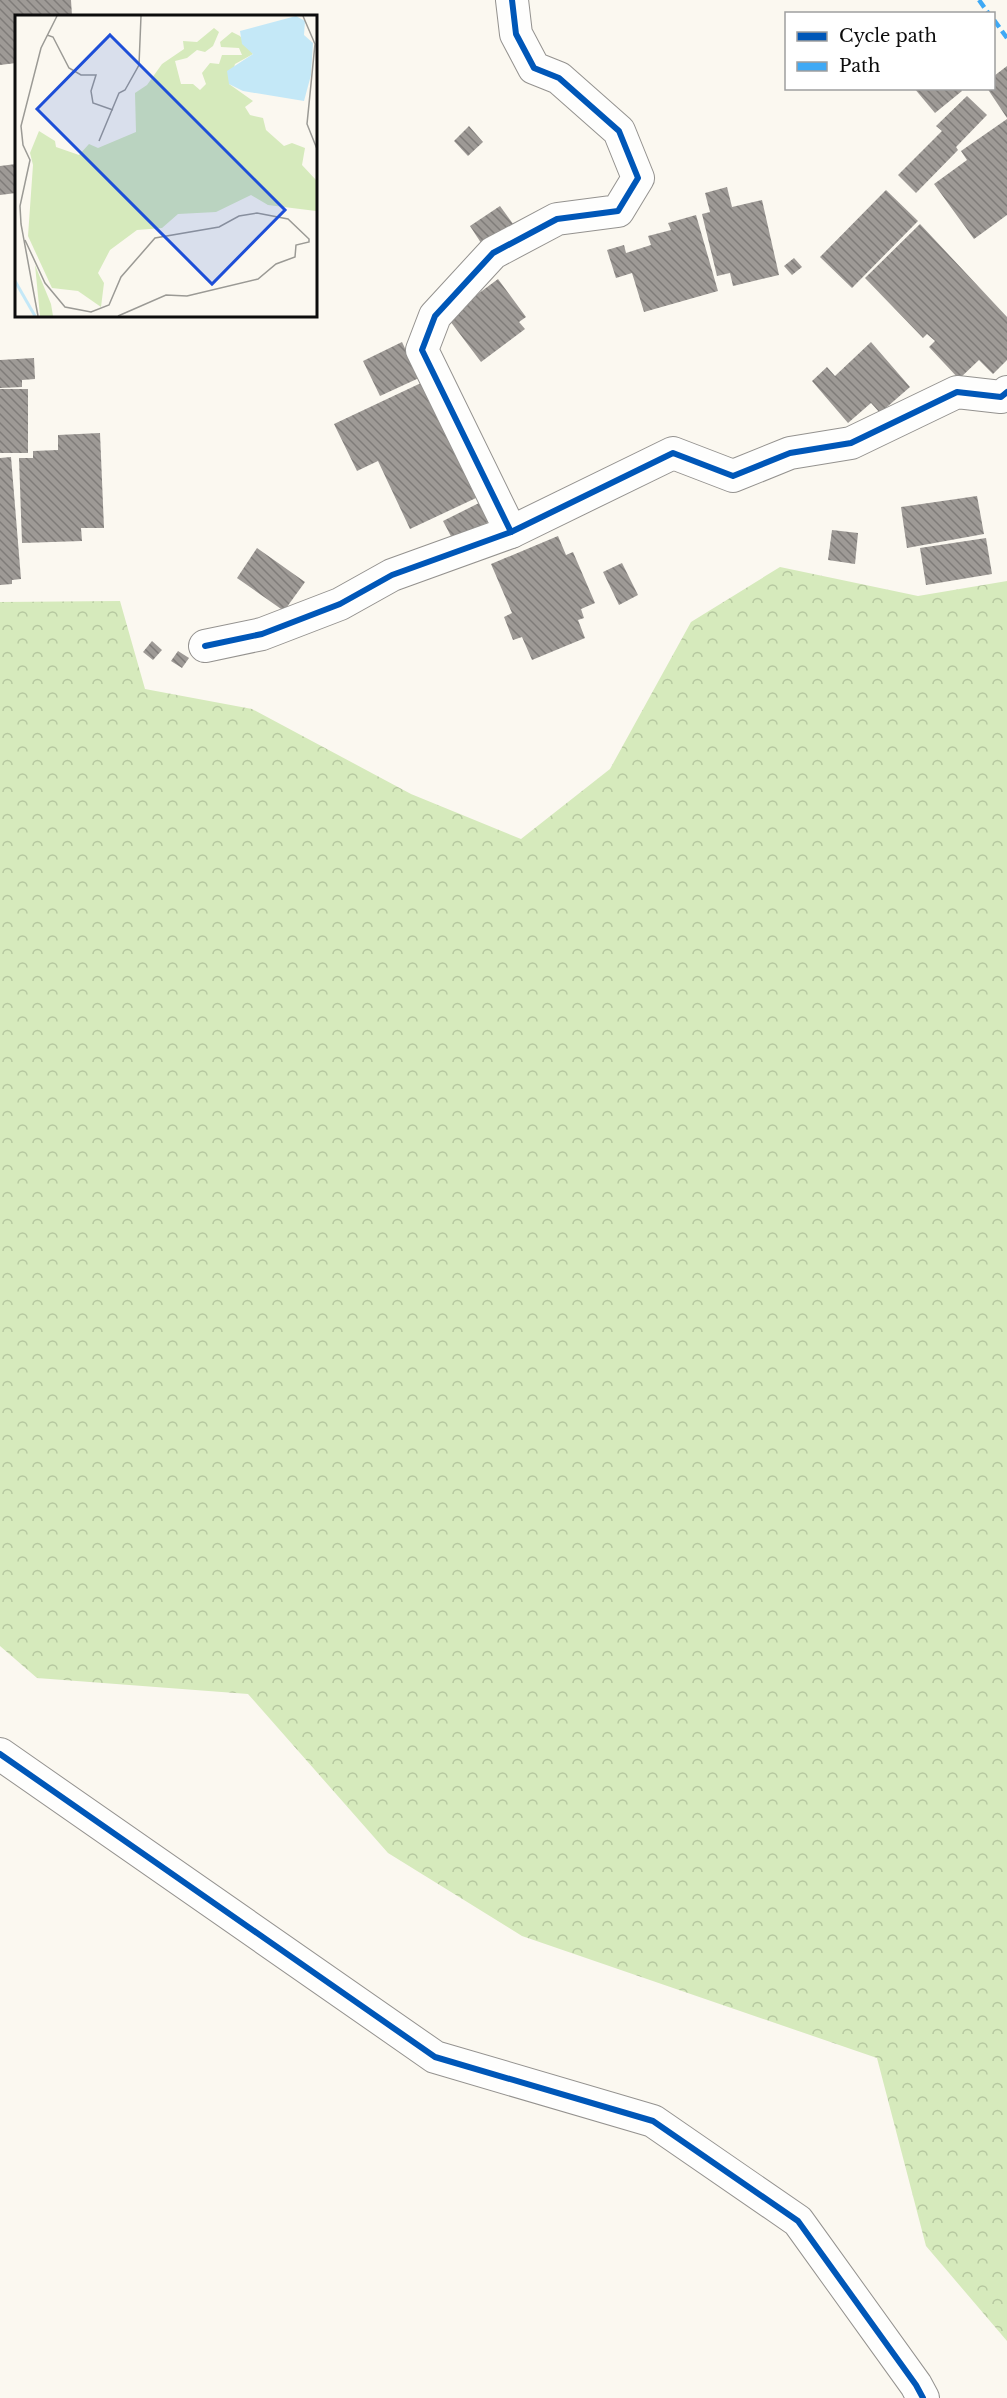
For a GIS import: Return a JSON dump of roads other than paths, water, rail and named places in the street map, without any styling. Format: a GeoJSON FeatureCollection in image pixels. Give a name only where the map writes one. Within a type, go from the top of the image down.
{"type":"FeatureCollection","features":[{"type":"Feature","properties":{"kind":"street"},"geometry":{"type":"LineString","coordinates":[[511,532],[422,350],[435,316],[493,253],[557,219],[618,211],[638,178],[619,131],[559,78],[534,68],[516,34],[512,0]]}},
{"type":"Feature","properties":{"kind":"street"},"geometry":{"type":"LineString","coordinates":[[205,646],[262,634],[340,604],[392,575],[511,532],[673,453],[733,476],[790,453],[851,443],[957,392],[1001,398],[1007,393]]}},
{"type":"Feature","properties":{"kind":"street"},"geometry":{"type":"LineString","coordinates":[[0,1754],[435,2057],[653,2121],[798,2221],[923,2398]]}}]}
